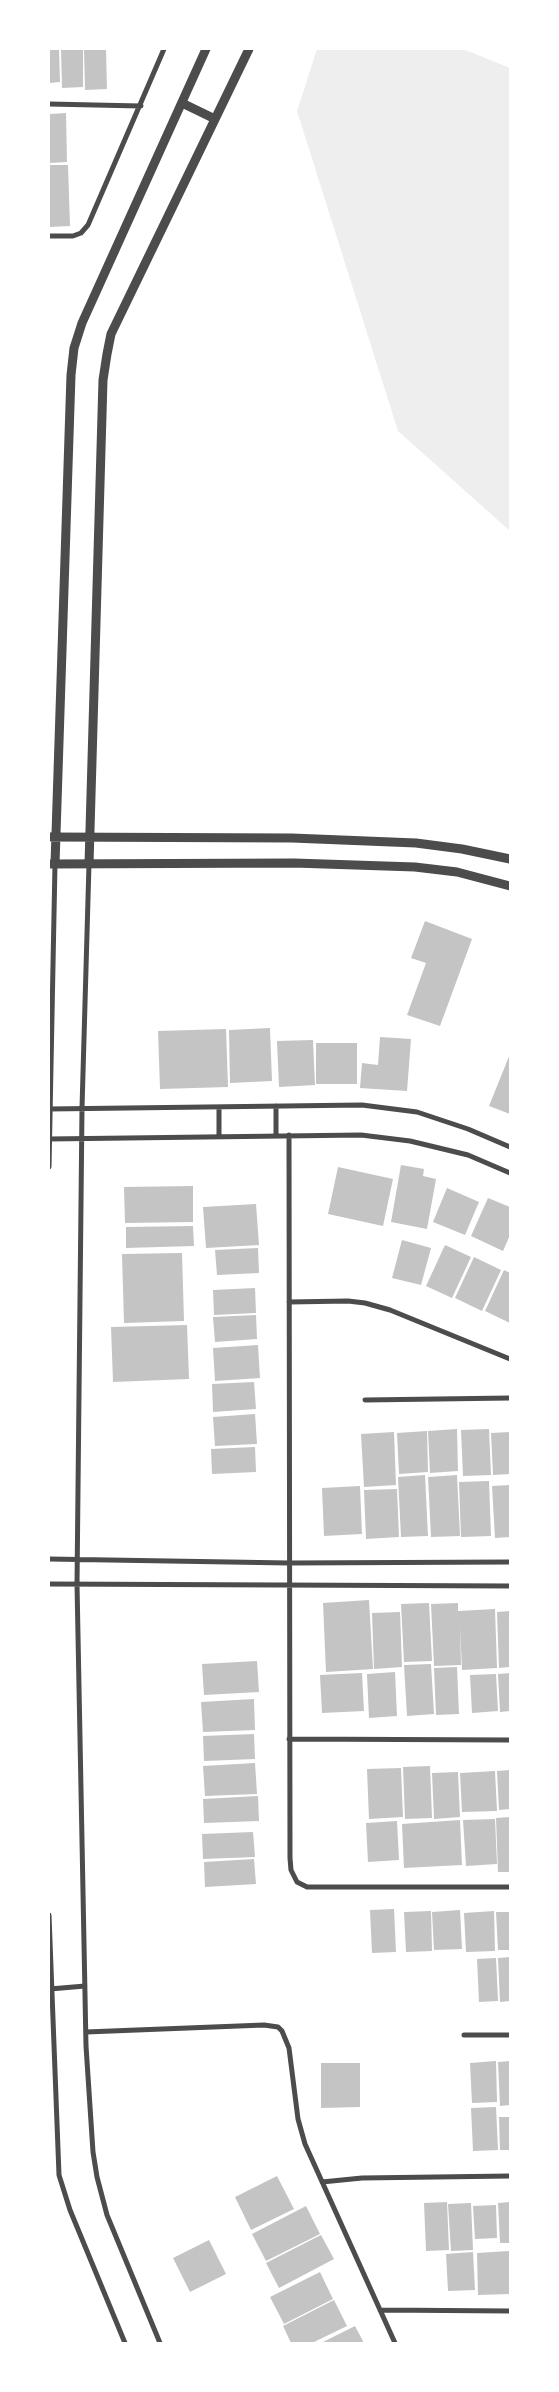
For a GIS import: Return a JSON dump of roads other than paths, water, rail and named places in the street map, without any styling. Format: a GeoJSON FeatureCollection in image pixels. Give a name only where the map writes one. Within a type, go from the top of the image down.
{"type":"FeatureCollection","features":[{"type":"Feature","properties":{"kind":"street"},"geometry":{"type":"LineString","coordinates":[[49,236],[73,236],[85,228],[141,106],[164,49]]}},
{"type":"Feature","properties":{"kind":"street"},"geometry":{"type":"LineString","coordinates":[[49,1167],[52,864],[70,385],[74,348],[82,323],[206,49]]}},
{"type":"Feature","properties":{"kind":"street"},"geometry":{"type":"LineString","coordinates":[[160,2343],[107,2215],[97,2177],[93,2152],[86,2032],[77,1584],[82,1108],[103,390],[111,334],[250,49]]}},
{"type":"Feature","properties":{"kind":"street"},"geometry":{"type":"LineString","coordinates":[[182,103],[216,120]]}},
{"type":"Feature","properties":{"kind":"street"},"geometry":{"type":"LineString","coordinates":[[49,104],[141,106]]}},
{"type":"Feature","properties":{"kind":"street"},"geometry":{"type":"LineString","coordinates":[[53,837],[292,838],[416,842],[462,849],[510,860]]}},
{"type":"Feature","properties":{"kind":"street"},"geometry":{"type":"LineString","coordinates":[[52,864],[294,862],[415,867],[457,872],[510,886]]}},
{"type":"Feature","properties":{"kind":"street"},"geometry":{"type":"LineString","coordinates":[[49,1109],[362,1105],[417,1112],[468,1129],[510,1147]]}},
{"type":"Feature","properties":{"kind":"street"},"geometry":{"type":"LineString","coordinates":[[276,1106],[276,1136]]}},
{"type":"Feature","properties":{"kind":"street"},"geometry":{"type":"LineString","coordinates":[[219,1107],[219,1137]]}},
{"type":"Feature","properties":{"kind":"street"},"geometry":{"type":"LineString","coordinates":[[289,1135],[289,1739],[291,1870],[297,1882],[307,1887],[510,1887]]}},
{"type":"Feature","properties":{"kind":"street"},"geometry":{"type":"LineString","coordinates":[[50,1139],[361,1135],[410,1141],[468,1155],[510,1173]]}},
{"type":"Feature","properties":{"kind":"street"},"geometry":{"type":"LineString","coordinates":[[289,1302],[348,1301],[365,1303],[390,1310],[510,1359]]}},
{"type":"Feature","properties":{"kind":"street"},"geometry":{"type":"LineString","coordinates":[[365,1400],[510,1398]]}},
{"type":"Feature","properties":{"kind":"street"},"geometry":{"type":"LineString","coordinates":[[49,1558],[289,1563],[510,1562]]}},
{"type":"Feature","properties":{"kind":"street"},"geometry":{"type":"LineString","coordinates":[[49,1584],[510,1586]]}},
{"type":"Feature","properties":{"kind":"street"},"geometry":{"type":"LineString","coordinates":[[289,1739],[510,1740]]}},
{"type":"Feature","properties":{"kind":"street"},"geometry":{"type":"LineString","coordinates":[[49,1915],[51,2053],[59,2175],[70,2210],[125,2343]]}},
{"type":"Feature","properties":{"kind":"street"},"geometry":{"type":"LineString","coordinates":[[50,1989],[85,1986]]}},
{"type":"Feature","properties":{"kind":"street"},"geometry":{"type":"LineString","coordinates":[[86,2032],[264,2024],[278,2027],[286,2037],[289,2048],[300,2127],[309,2154],[395,2343]]}},
{"type":"Feature","properties":{"kind":"street"},"geometry":{"type":"LineString","coordinates":[[464,2035],[510,2035]]}},
{"type":"Feature","properties":{"kind":"street"},"geometry":{"type":"LineString","coordinates":[[322,2182],[362,2178],[510,2176]]}},
{"type":"Feature","properties":{"kind":"street"},"geometry":{"type":"LineString","coordinates":[[380,2310],[510,2311]]}}]}
